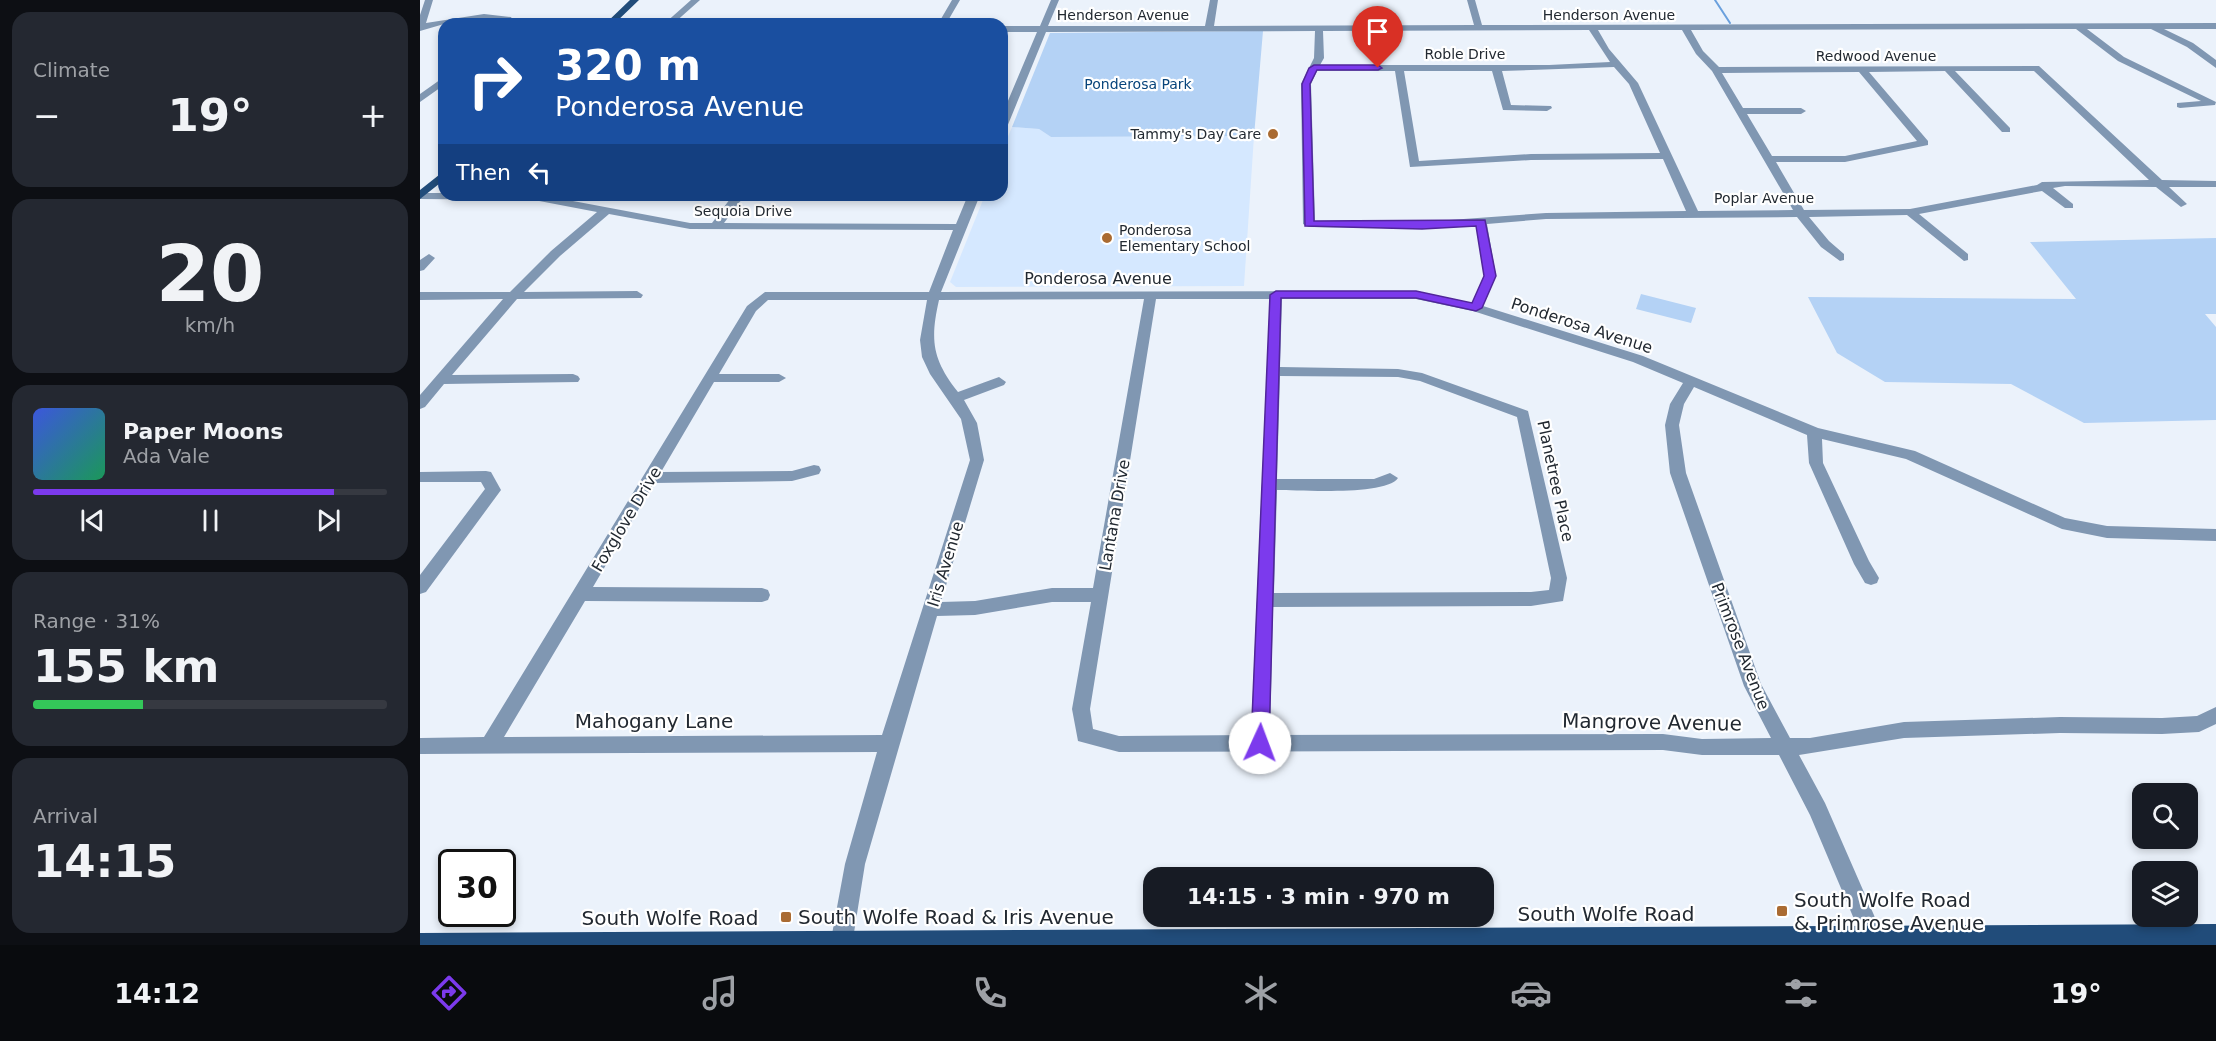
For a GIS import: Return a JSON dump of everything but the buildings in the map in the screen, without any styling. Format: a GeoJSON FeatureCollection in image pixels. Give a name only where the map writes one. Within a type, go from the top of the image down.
{"type":"FeatureCollection","features":[{"type":"Feature","properties":{"kind":"main road"},"geometry":{"type":"LineString","coordinates":[[616,18],[635,0]]}},
{"type":"Feature","properties":{"kind":"main road"},"geometry":{"type":"LineString","coordinates":[[420,196],[438,180]]}},
{"type":"Feature","properties":{"kind":"main road","name":"South Wolfe Road"},"geometry":{"type":"LineString","coordinates":[[420,944],[1874,941],[2216,935]]}},
{"type":"Feature","properties":{"kind":"street"},"geometry":{"type":"LineString","coordinates":[[429,0],[421,26],[438,24]]}},
{"type":"Feature","properties":{"kind":"street"},"geometry":{"type":"LineString","coordinates":[[675,18],[696,0]]}},
{"type":"Feature","properties":{"kind":"street"},"geometry":{"type":"LineString","coordinates":[[946,18],[956,0]]}},
{"type":"Feature","properties":{"kind":"street"},"geometry":{"type":"LineString","coordinates":[[1008,112],[1055,0]]}},
{"type":"Feature","properties":{"kind":"street"},"geometry":{"type":"LineString","coordinates":[[1209,28],[1214,0]]}},
{"type":"Feature","properties":{"kind":"street"},"geometry":{"type":"LineString","coordinates":[[1471,0],[1479,29]]}},
{"type":"Feature","properties":{"kind":"street"},"geometry":{"type":"LineString","coordinates":[[2153,26],[2190,45],[2216,65]]}},
{"type":"Feature","properties":{"kind":"street"},"geometry":{"type":"LineString","coordinates":[[2196,26],[2214,37]]}},
{"type":"Feature","properties":{"kind":"street","name":"Henderson Avenue"},"geometry":{"type":"LineString","coordinates":[[1008,29],[2216,26]]}},
{"type":"Feature","properties":{"kind":"street"},"geometry":{"type":"LineString","coordinates":[[2079,27],[2121,58],[2214,104]]}},
{"type":"Feature","properties":{"kind":"street"},"geometry":{"type":"LineString","coordinates":[[1593,28],[1633,83],[1693,213]]}},
{"type":"Feature","properties":{"kind":"street"},"geometry":{"type":"LineString","coordinates":[[1685,28],[1699,52],[1716,70],[1801,214],[1825,244],[1840,257]]}},
{"type":"Feature","properties":{"kind":"street"},"geometry":{"type":"LineString","coordinates":[[1314,68],[1319,58],[1320,29]]}},
{"type":"Feature","properties":{"kind":"street","name":"Roble Drive"},"geometry":{"type":"LineString","coordinates":[[1314,68],[1496,67],[1617,63]]}},
{"type":"Feature","properties":{"kind":"street"},"geometry":{"type":"LineString","coordinates":[[2197,66],[2216,65]]}},
{"type":"Feature","properties":{"kind":"street"},"geometry":{"type":"LineString","coordinates":[[1496,67],[1507,108],[1547,108]]}},
{"type":"Feature","properties":{"kind":"street","name":"Poplar Avenue"},"geometry":{"type":"LineString","coordinates":[[1314,68],[1306,84],[1309,224],[1422,225],[1546,216],[1693,213],[1910,212],[2042,185],[2216,184]]}},
{"type":"Feature","properties":{"kind":"street"},"geometry":{"type":"LineString","coordinates":[[1399,68],[1414,165],[1438,166],[1532,157],[1667,156]]}},
{"type":"Feature","properties":{"kind":"street","name":"Redwood Avenue"},"geometry":{"type":"LineString","coordinates":[[1716,70],[2036,68],[2161,184]]}},
{"type":"Feature","properties":{"kind":"street"},"geometry":{"type":"LineString","coordinates":[[1770,159],[1845,159],[1923,143],[1862,69]]}},
{"type":"Feature","properties":{"kind":"street"},"geometry":{"type":"LineString","coordinates":[[1948,69],[2006,130]]}},
{"type":"Feature","properties":{"kind":"street"},"geometry":{"type":"LineString","coordinates":[[420,99],[438,85]]}},
{"type":"Feature","properties":{"kind":"street"},"geometry":{"type":"LineString","coordinates":[[2180,105],[2214,104]]}},
{"type":"Feature","properties":{"kind":"street"},"geometry":{"type":"LineString","coordinates":[[1740,111],[1801,111]]}},
{"type":"Feature","properties":{"kind":"street"},"geometry":{"type":"LineString","coordinates":[[2161,184],[2181,204]]}},
{"type":"Feature","properties":{"kind":"street"},"geometry":{"type":"LineString","coordinates":[[2042,185],[2069,206]]}},
{"type":"Feature","properties":{"kind":"street","name":"Sequoia Drive"},"geometry":{"type":"LineString","coordinates":[[420,196],[438,196]]}},
{"type":"Feature","properties":{"kind":"street","name":"Sequoia Drive"},"geometry":{"type":"LineString","coordinates":[[556,201],[667,223],[715,226],[961,227]]}},
{"type":"Feature","properties":{"kind":"street"},"geometry":{"type":"LineString","coordinates":[[715,226],[734,201]]}},
{"type":"Feature","properties":{"kind":"street","name":"Iris Avenue"},"geometry":{"type":"LineString","coordinates":[[841,943],[855,864],[889,743],[977,460],[969,420],[939,380],[928,356],[927,324],[933,296],[972,201]]}},
{"type":"Feature","properties":{"kind":"street"},"geometry":{"type":"LineString","coordinates":[[420,404],[516,294],[576,232],[606,210]]}},
{"type":"Feature","properties":{"kind":"street"},"geometry":{"type":"LineString","coordinates":[[1910,212],[1964,257]]}},
{"type":"Feature","properties":{"kind":"street"},"geometry":{"type":"LineString","coordinates":[[1476,308],[1490,276],[1481,222]]}},
{"type":"Feature","properties":{"kind":"street","name":"Lantana Drive"},"geometry":{"type":"LineString","coordinates":[[1085,735],[1081,709],[1151,294]]}},
{"type":"Feature","properties":{"kind":"street"},"geometry":{"type":"LineString","coordinates":[[420,296],[637,295]]}},
{"type":"Feature","properties":{"kind":"street"},"geometry":{"type":"LineString","coordinates":[[1260,743],[1276,295]]}},
{"type":"Feature","properties":{"kind":"street","name":"Ponderosa Avenue"},"geometry":{"type":"LineString","coordinates":[[765,296],[1416,295],[1476,308],[1638,358],[1814,432],[1910,455],[2048,518],[2077,527],[2107,532],[2216,535]]}},
{"type":"Feature","properties":{"kind":"street","name":"Foxglove Drive"},"geometry":{"type":"LineString","coordinates":[[490,744],[751,309],[765,296]]}},
{"type":"Feature","properties":{"kind":"street","name":"Planetree Place"},"geometry":{"type":"LineString","coordinates":[[1265,600],[1531,599],[1557,596],[1559,578],[1523,414],[1409,375],[1369,371],[1273,372]]}},
{"type":"Feature","properties":{"kind":"street"},"geometry":{"type":"LineString","coordinates":[[710,378],[779,378]]}},
{"type":"Feature","properties":{"kind":"street"},"geometry":{"type":"LineString","coordinates":[[441,380],[573,379]]}},
{"type":"Feature","properties":{"kind":"street"},"geometry":{"type":"LineString","coordinates":[[953,399],[999,381]]}},
{"type":"Feature","properties":{"kind":"street","name":"Primrose Avenue"},"geometry":{"type":"LineString","coordinates":[[1691,381],[1677,401],[1671,419],[1672,448],[1678,473],[1753,686],[1818,810],[1874,941]]}},
{"type":"Feature","properties":{"kind":"street"},"geometry":{"type":"LineString","coordinates":[[1814,432],[1816,463],[1862,564],[1871,578]]}},
{"type":"Feature","properties":{"kind":"street"},"geometry":{"type":"LineString","coordinates":[[650,478],[792,476],[814,470]]}},
{"type":"Feature","properties":{"kind":"street"},"geometry":{"type":"LineString","coordinates":[[420,477],[486,476],[493,490],[420,587]]}},
{"type":"Feature","properties":{"kind":"street"},"geometry":{"type":"LineString","coordinates":[[1269,485],[1376,484],[1390,478]]}},
{"type":"Feature","properties":{"kind":"street"},"geometry":{"type":"LineString","coordinates":[[581,594],[762,595]]}},
{"type":"Feature","properties":{"kind":"street"},"geometry":{"type":"LineString","coordinates":[[932,609],[975,608],[1052,596],[1100,595]]}},
{"type":"Feature","properties":{"kind":"street","name":"Mangrove Avenue"},"geometry":{"type":"LineString","coordinates":[[1085,735],[1119,744],[1663,742],[1702,747],[1784,747],[1810,746],[1904,730],[2060,725],[2162,726],[2199,724],[2216,715]]}},
{"type":"Feature","properties":{"kind":"street","name":"Mahogany Lane"},"geometry":{"type":"LineString","coordinates":[[420,746],[889,743]]}},
{"type":"Feature","properties":{"kind":"shaded area","name":"Ponderosa Elementary School"},"geometry":{"type":"Polygon","coordinates":[[[1012,127],[1039,129],[1051,137],[1254,136],[1244,286],[956,287],[950,282],[983,201],[1008,201],[1008,137],[1012,127]]]}},
{"type":"Feature","properties":{"kind":"green space","name":"Ponderosa Park"},"geometry":{"type":"Polygon","coordinates":[[[1263,31],[1254,136],[1051,137],[1039,129],[1012,127],[1050,33],[1263,31]]]}},
{"type":"Feature","properties":{"kind":"green space"},"geometry":{"type":"Polygon","coordinates":[[[2216,238],[2216,314],[2205,314],[2216,327],[2216,420],[2084,423],[2011,384],[1885,382],[1837,353],[1808,297],[2076,299],[2030,242],[2216,238]]]}},
{"type":"Feature","properties":{"kind":"green space"},"geometry":{"type":"Polygon","coordinates":[[[1641,294],[1696,308],[1691,323],[1636,309],[1641,294]]]}},
{"type":"Feature","properties":{"kind":"waterway"},"geometry":{"type":"LineString","coordinates":[[1715,0],[1730,23]]}},
{"type":"Feature","properties":{"kind":"place","name":"Tammy's Day Care"},"geometry":{"type":"Point","coordinates":[1273,134]}},
{"type":"Feature","properties":{"kind":"place","name":"Ponderosa Elementary School"},"geometry":{"type":"Point","coordinates":[1107,238]}},
{"type":"Feature","properties":{"kind":"place","name":"South Wolfe Road & Primrose Avenue"},"geometry":{"type":"Point","coordinates":[1782,911]}},
{"type":"Feature","properties":{"kind":"place","name":"South Wolfe Road & Iris Avenue"},"geometry":{"type":"Point","coordinates":[786,917]}},
{"type":"Feature","properties":{"kind":"route"},"geometry":{"type":"LineString","coordinates":[[1260,743],[1276,295],[1416,295],[1476,308],[1490,276],[1481,222],[1422,225],[1309,224],[1306,84],[1314,68],[1378,68]]}}]}
